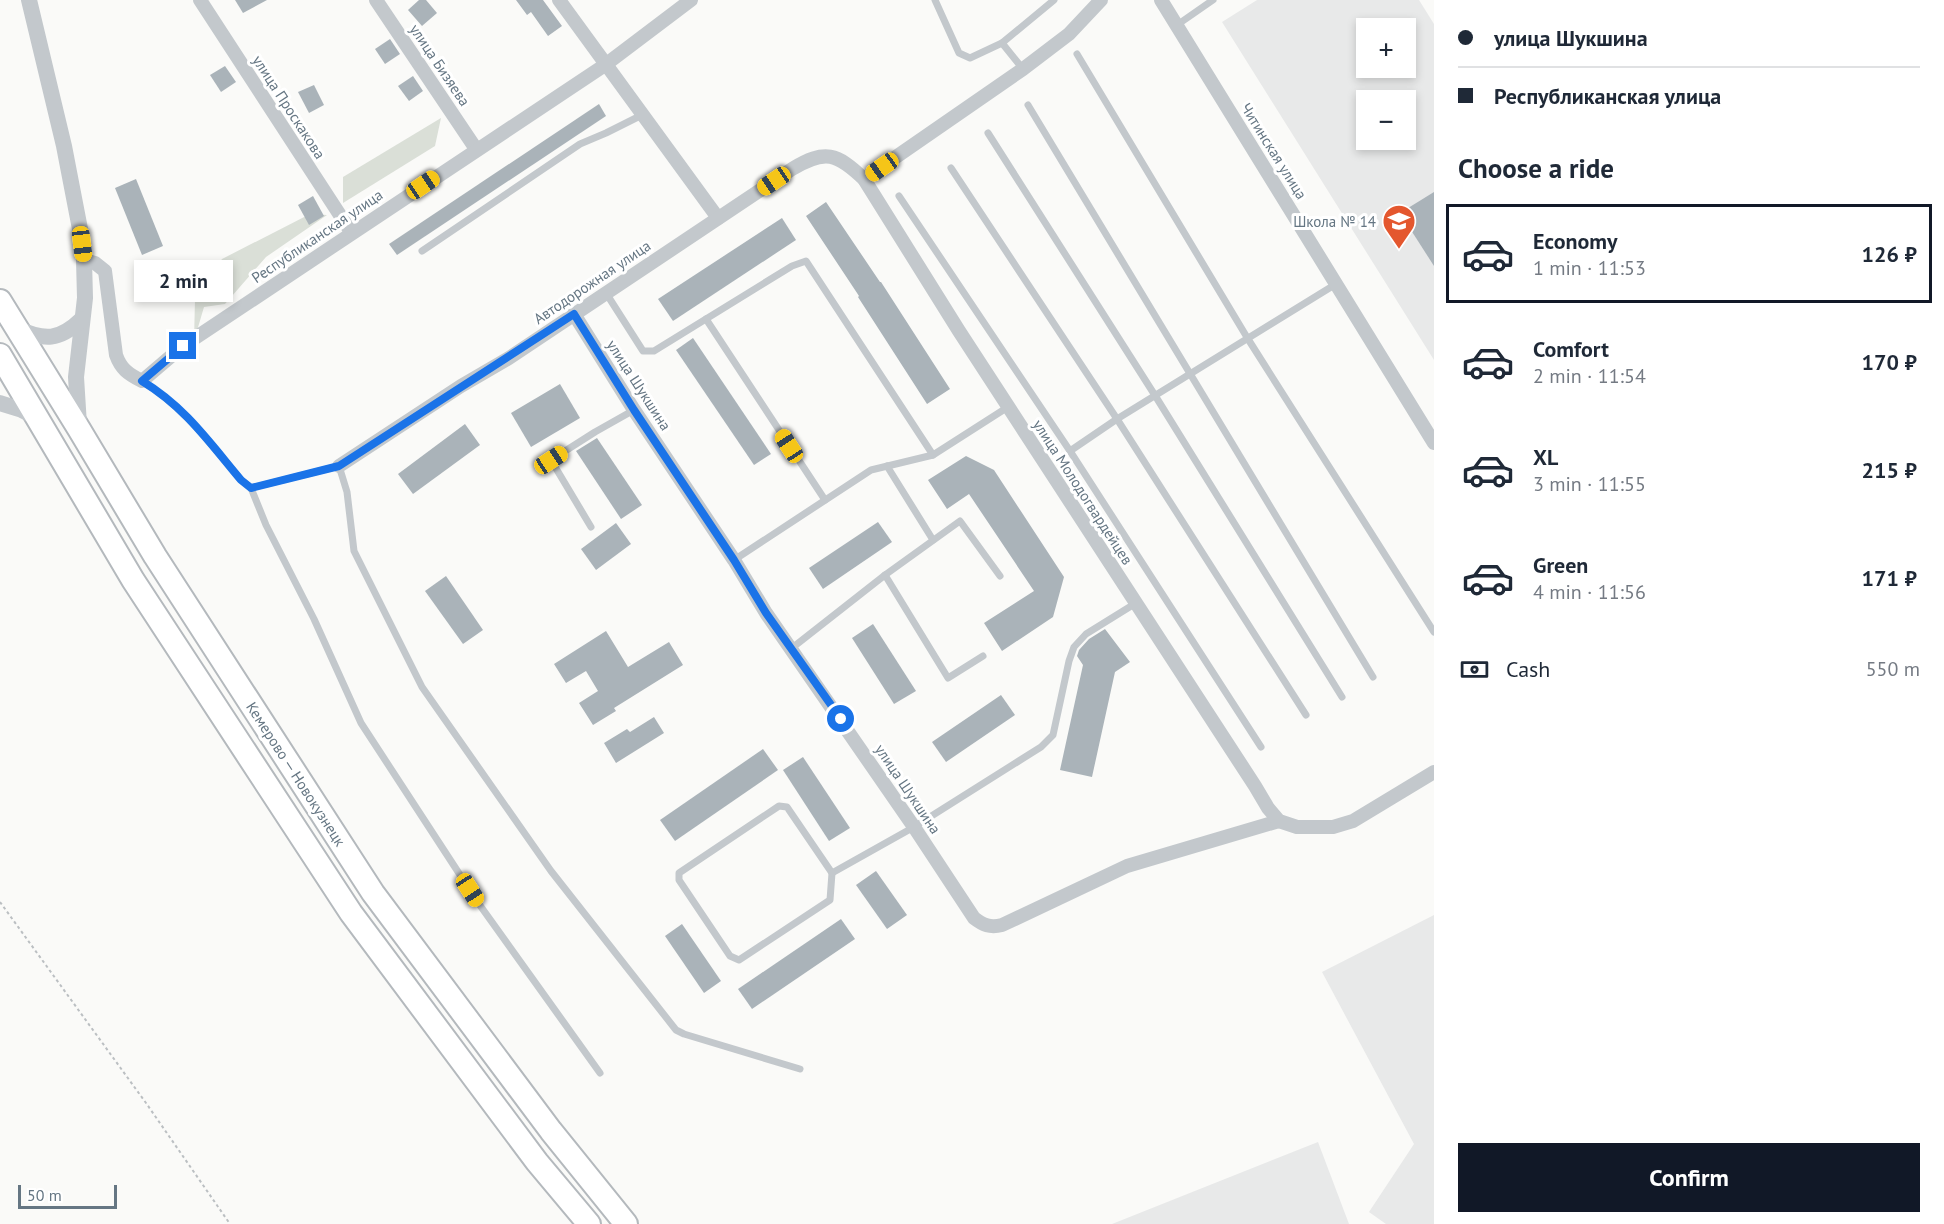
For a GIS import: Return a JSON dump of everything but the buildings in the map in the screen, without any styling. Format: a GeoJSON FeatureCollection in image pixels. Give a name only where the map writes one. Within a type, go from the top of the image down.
{"type":"FeatureCollection","features":[{"type":"Feature","properties":{"kind":"highway","name":"Кемерово — Новокузнецк"},"geometry":{"type":"LineString","coordinates":[[0,301],[155,556],[373,892],[550,1131],[626,1224]]}},
{"type":"Feature","properties":{"kind":"highway","name":"Кемерово — Новокузнецк"},"geometry":{"type":"LineString","coordinates":[[0,355],[133,580],[351,913],[537,1162],[589,1224]]}},
{"type":"Feature","properties":{"kind":"street"},"geometry":{"type":"LineString","coordinates":[[29,0],[64,146],[84,260],[85,298],[76,377],[79,429]]}},
{"type":"Feature","properties":{"kind":"street","name":"улица Проскакова"},"geometry":{"type":"LineString","coordinates":[[200,0],[351,232]]}},
{"type":"Feature","properties":{"kind":"street","name":"улица Бизяева"},"geometry":{"type":"LineString","coordinates":[[376,0],[476,149]]}},
{"type":"Feature","properties":{"kind":"street"},"geometry":{"type":"LineString","coordinates":[[558,0],[718,218]]}},
{"type":"Feature","properties":{"kind":"street","name":"Республиканская улица"},"geometry":{"type":"LineString","coordinates":[[142,381],[183,346],[605,65],[691,0]]}},
{"type":"Feature","properties":{"kind":"street"},"geometry":{"type":"LineString","coordinates":[[864,179],[1023,69],[1069,34],[1101,0]]}},
{"type":"Feature","properties":{"kind":"street","name":"Читинская улица"},"geometry":{"type":"LineString","coordinates":[[1161,0],[1434,443]]}},
{"type":"Feature","properties":{"kind":"street","name":"Автодорожная улица"},"geometry":{"type":"LineString","coordinates":[[339,466],[606,293],[792,168],[818,156],[839,159],[850,165],[864,179]]}},
{"type":"Feature","properties":{"kind":"street","name":"улица Молодогвардейцев"},"geometry":{"type":"LineString","coordinates":[[864,179],[1008,407],[1268,808],[1279,821]]}},
{"type":"Feature","properties":{"kind":"street"},"geometry":{"type":"LineString","coordinates":[[84,260],[95,263],[105,271],[116,355],[120,366],[128,374],[142,381]]}},
{"type":"Feature","properties":{"kind":"street","name":"улица Шукшина"},"geometry":{"type":"LineString","coordinates":[[574,314],[766,613],[974,918],[980,923],[992,927],[1002,925],[1127,866],[1279,821]]}},
{"type":"Feature","properties":{"kind":"street"},"geometry":{"type":"LineString","coordinates":[[16,328],[33,336],[47,338],[71,330],[82,319]]}},
{"type":"Feature","properties":{"kind":"street"},"geometry":{"type":"LineString","coordinates":[[0,403],[36,417]]}},
{"type":"Feature","properties":{"kind":"street"},"geometry":{"type":"LineString","coordinates":[[1279,821],[1297,827],[1311,828],[1333,827],[1353,821],[1434,772]]}},
{"type":"Feature","properties":{"kind":"lane"},"geometry":{"type":"LineString","coordinates":[[935,0],[959,53],[970,58],[1002,43],[1054,0]]}},
{"type":"Feature","properties":{"kind":"lane"},"geometry":{"type":"LineString","coordinates":[[1177,25],[1213,0]]}},
{"type":"Feature","properties":{"kind":"lane"},"geometry":{"type":"LineString","coordinates":[[1002,43],[1023,69]]}},
{"type":"Feature","properties":{"kind":"lane"},"geometry":{"type":"LineString","coordinates":[[1077,54],[1248,339],[1434,632]]}},
{"type":"Feature","properties":{"kind":"lane"},"geometry":{"type":"LineString","coordinates":[[1028,105],[1373,678]]}},
{"type":"Feature","properties":{"kind":"lane"},"geometry":{"type":"LineString","coordinates":[[422,251],[580,144],[642,115]]}},
{"type":"Feature","properties":{"kind":"lane"},"geometry":{"type":"LineString","coordinates":[[988,133],[1156,397],[1342,697]]}},
{"type":"Feature","properties":{"kind":"lane"},"geometry":{"type":"LineString","coordinates":[[951,168],[1117,419],[1306,715]]}},
{"type":"Feature","properties":{"kind":"lane"},"geometry":{"type":"LineString","coordinates":[[899,196],[1070,451],[1261,747]]}},
{"type":"Feature","properties":{"kind":"lane"},"geometry":{"type":"LineString","coordinates":[[606,293],[644,351],[654,351],[792,266],[806,261],[933,454]]}},
{"type":"Feature","properties":{"kind":"lane"},"geometry":{"type":"LineString","coordinates":[[1070,451],[1117,419],[1336,285]]}},
{"type":"Feature","properties":{"kind":"lane"},"geometry":{"type":"LineString","coordinates":[[706,319],[825,500]]}},
{"type":"Feature","properties":{"kind":"lane"},"geometry":{"type":"LineString","coordinates":[[142,381],[165,395],[184,412],[241,480],[251,488],[266,525],[314,619],[361,723],[479,904],[600,1073]]}},
{"type":"Feature","properties":{"kind":"lane"},"geometry":{"type":"LineString","coordinates":[[734,560],[871,470],[933,454],[1008,407]]}},
{"type":"Feature","properties":{"kind":"lane"},"geometry":{"type":"LineString","coordinates":[[591,527],[551,460],[634,410]]}},
{"type":"Feature","properties":{"kind":"lane"},"geometry":{"type":"LineString","coordinates":[[251,488],[339,466],[346,492],[354,551],[422,687],[551,871],[675,1030],[800,1069]]}},
{"type":"Feature","properties":{"kind":"lane"},"geometry":{"type":"LineString","coordinates":[[887,466],[933,540]]}},
{"type":"Feature","properties":{"kind":"lane"},"geometry":{"type":"LineString","coordinates":[[792,648],[885,575],[960,521],[1000,576]]}},
{"type":"Feature","properties":{"kind":"lane"},"geometry":{"type":"LineString","coordinates":[[885,575],[948,678],[983,656]]}},
{"type":"Feature","properties":{"kind":"lane"},"geometry":{"type":"LineString","coordinates":[[832,873],[914,827],[1041,747],[1053,735],[1074,647],[1086,634],[1136,603]]}},
{"type":"Feature","properties":{"kind":"lane"},"geometry":{"type":"LineString","coordinates":[[779,806],[787,807],[832,873],[830,900],[739,960],[730,956],[679,880],[678,873],[779,806]]}},
{"type":"Feature","properties":{"kind":"path"},"geometry":{"type":"LineString","coordinates":[[0,902],[146,1103],[230,1224]]}},
{"type":"Feature","properties":{"kind":"shaded area","name":"Школа № 14"},"geometry":{"type":"Polygon","coordinates":[[[1257,0],[1419,0],[1434,24],[1434,360],[1222,22],[1257,0]]]}},
{"type":"Feature","properties":{"kind":"shaded area"},"geometry":{"type":"Polygon","coordinates":[[[441,118],[435,146],[343,203],[343,177],[441,118]]]}},
{"type":"Feature","properties":{"kind":"shaded area"},"geometry":{"type":"Polygon","coordinates":[[[310,214],[327,215],[266,257],[225,304],[204,307],[194,341],[195,299],[222,259],[310,214]]]}},
{"type":"Feature","properties":{"kind":"shaded area"},"geometry":{"type":"Polygon","coordinates":[[[1434,915],[1434,1224],[1386,1224],[1369,1212],[1414,1144],[1322,972],[1434,915]]]}},
{"type":"Feature","properties":{"kind":"shaded area"},"geometry":{"type":"Polygon","coordinates":[[[1318,1142],[1349,1224],[1112,1224],[1318,1142]]]}},
{"type":"Feature","properties":{"kind":"place","name":"Школа № 14"},"geometry":{"type":"Point","coordinates":[1399,250]}},
{"type":"Feature","properties":{"kind":"route"},"geometry":{"type":"LineString","coordinates":[[183,346],[142,381],[165,395],[184,412],[241,480],[251,488],[339,466],[574,314],[766,613],[841,719]]}}]}
